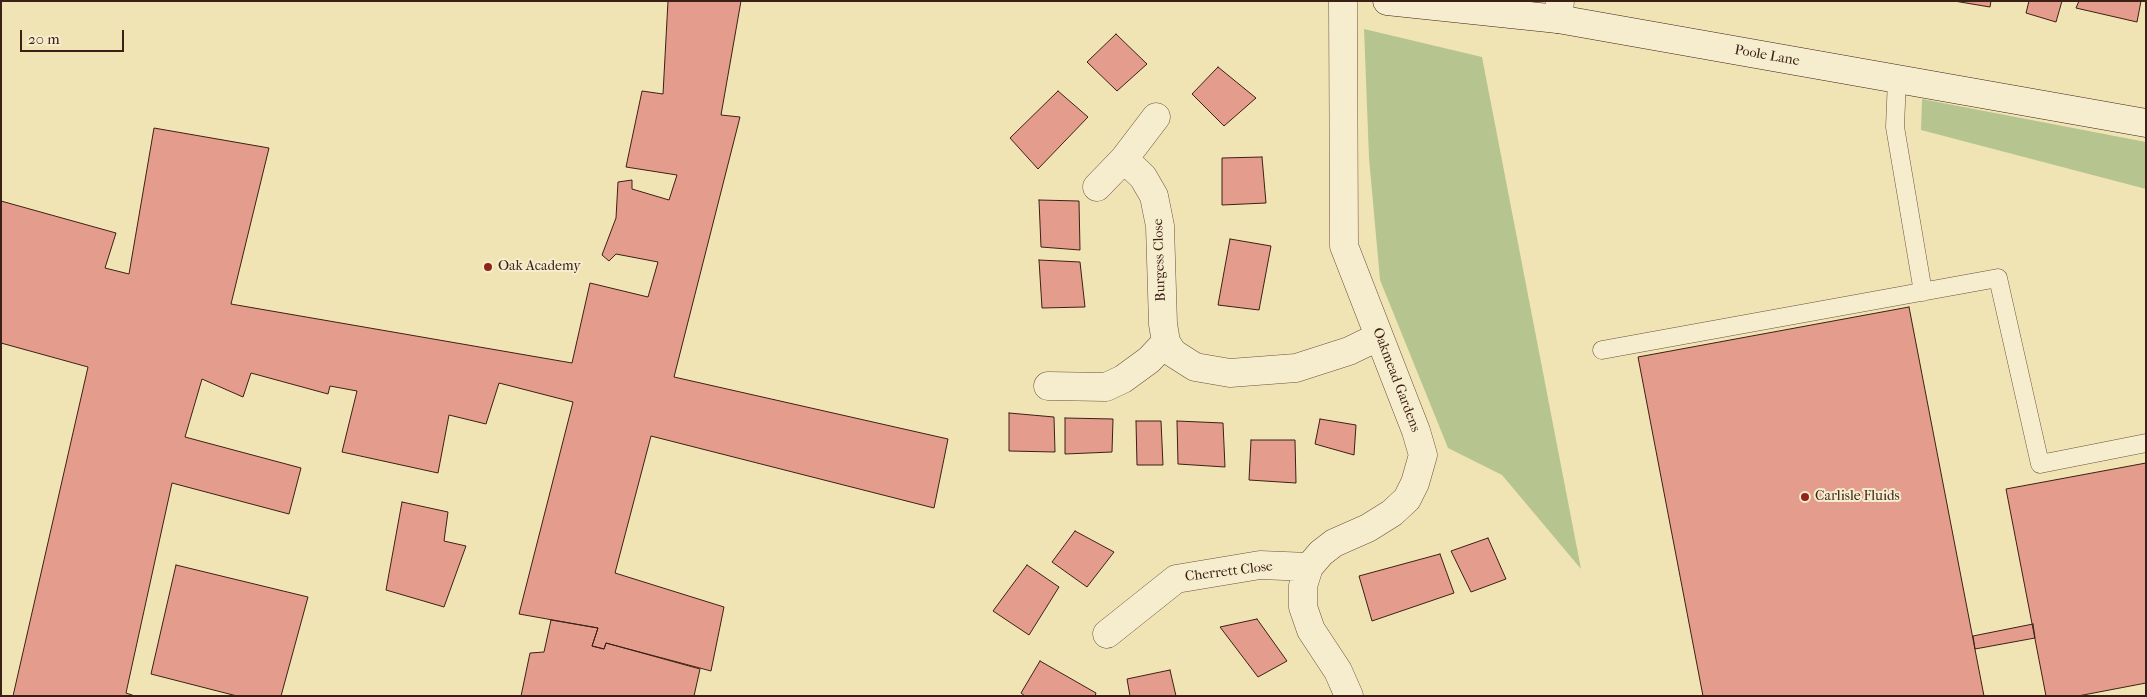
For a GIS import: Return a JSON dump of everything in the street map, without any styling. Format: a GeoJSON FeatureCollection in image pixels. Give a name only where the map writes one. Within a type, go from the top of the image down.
{"type":"FeatureCollection","features":[{"type":"Feature","properties":{"kind":"street","name":"Oakmead Gardens"},"geometry":{"type":"LineString","coordinates":[[1309,566],[1321,552],[1334,543],[1368,528],[1392,513],[1407,499],[1415,483],[1423,455],[1416,431],[1344,246],[1344,1]]}},
{"type":"Feature","properties":{"kind":"street","name":"Poole Lane"},"geometry":{"type":"LineString","coordinates":[[1387,1],[1559,10],[1897,79],[2146,123]]}},
{"type":"Feature","properties":{"kind":"street"},"geometry":{"type":"LineString","coordinates":[[1097,187],[1124,159],[1156,117]]}},
{"type":"Feature","properties":{"kind":"street","name":"Burgess Close"},"geometry":{"type":"LineString","coordinates":[[1124,159],[1143,177],[1154,196],[1158,209],[1162,324],[1166,342]]}},
{"type":"Feature","properties":{"kind":"street"},"geometry":{"type":"LineString","coordinates":[[1048,386],[1106,387],[1123,379],[1149,360],[1166,342],[1173,353],[1195,367],[1230,373],[1296,368],[1349,351],[1378,336]]}},
{"type":"Feature","properties":{"kind":"street","name":"Cherrett Close"},"geometry":{"type":"LineString","coordinates":[[1107,634],[1176,579],[1260,565],[1309,566]]}},
{"type":"Feature","properties":{"kind":"street"},"geometry":{"type":"LineString","coordinates":[[1309,566],[1303,586],[1303,607],[1311,630],[1338,671],[1349,696]]}},
{"type":"Feature","properties":{"kind":"lane"},"geometry":{"type":"LineString","coordinates":[[1897,79],[1894,127],[1923,292]]}},
{"type":"Feature","properties":{"kind":"lane"},"geometry":{"type":"LineString","coordinates":[[1602,350],[1998,278],[2040,464],[2146,443]]}},
{"type":"Feature","properties":{"kind":"green space"},"geometry":{"type":"Polygon","coordinates":[[[1364,29],[1482,57],[1581,569],[1502,475],[1448,448],[1380,280],[1369,158],[1364,29]]]}},
{"type":"Feature","properties":{"kind":"green space"},"geometry":{"type":"Polygon","coordinates":[[[1922,99],[2146,142],[2146,189],[1921,130],[1922,99]]]}},
{"type":"Feature","properties":{"kind":"building"},"geometry":{"type":"Polygon","coordinates":[[[668,1],[741,1],[721,115],[740,117],[674,377],[948,439],[934,508],[651,436],[615,573],[724,607],[711,671],[606,643],[604,649],[592,646],[598,628],[519,614],[573,402],[499,383],[486,424],[449,415],[438,473],[342,452],[357,391],[330,386],[328,394],[251,373],[243,397],[202,379],[185,437],[301,468],[289,514],[172,483],[126,693],[135,696],[13,696],[88,367],[1,343],[1,201],[116,233],[105,268],[129,274],[154,128],[269,148],[231,304],[572,363],[590,283],[648,297],[658,262],[616,254],[609,261],[602,255],[616,218],[618,182],[632,180],[632,189],[669,200],[677,175],[626,167],[642,91],[663,94],[668,1]]]}},
{"type":"Feature","properties":{"kind":"building"},"geometry":{"type":"Polygon","coordinates":[[[1954,1],[1991,1],[1990,7],[1954,1]]]}},
{"type":"Feature","properties":{"kind":"building"},"geometry":{"type":"Polygon","coordinates":[[[2029,1],[2062,1],[2056,22],[2026,13],[2029,1]]]}},
{"type":"Feature","properties":{"kind":"building"},"geometry":{"type":"Polygon","coordinates":[[[2079,1],[2141,1],[2137,22],[2076,8],[2079,1]]]}},
{"type":"Feature","properties":{"kind":"building"},"geometry":{"type":"Polygon","coordinates":[[[1116,34],[1147,64],[1117,91],[1087,62],[1116,34]]]}},
{"type":"Feature","properties":{"kind":"building"},"geometry":{"type":"Polygon","coordinates":[[[1218,67],[1256,98],[1224,126],[1192,94],[1218,67]]]}},
{"type":"Feature","properties":{"kind":"building"},"geometry":{"type":"Polygon","coordinates":[[[1058,91],[1088,117],[1038,169],[1010,138],[1058,91]]]}},
{"type":"Feature","properties":{"kind":"building"},"geometry":{"type":"Polygon","coordinates":[[[1262,157],[1266,203],[1222,205],[1222,158],[1262,157]]]}},
{"type":"Feature","properties":{"kind":"building"},"geometry":{"type":"Polygon","coordinates":[[[1039,200],[1079,201],[1080,250],[1041,247],[1039,200]]]}},
{"type":"Feature","properties":{"kind":"building"},"geometry":{"type":"Polygon","coordinates":[[[1230,239],[1271,246],[1259,310],[1218,305],[1230,239]]]}},
{"type":"Feature","properties":{"kind":"building"},"geometry":{"type":"Polygon","coordinates":[[[1039,260],[1080,262],[1085,307],[1042,308],[1039,260]]]}},
{"type":"Feature","properties":{"kind":"building","name":"Carlisle Fluids"},"geometry":{"type":"Polygon","coordinates":[[[1909,307],[1984,696],[1703,696],[1638,357],[1909,307]]]}},
{"type":"Feature","properties":{"kind":"building"},"geometry":{"type":"Polygon","coordinates":[[[1009,413],[1054,417],[1055,452],[1009,451],[1009,413]]]}},
{"type":"Feature","properties":{"kind":"building"},"geometry":{"type":"Polygon","coordinates":[[[1065,418],[1113,419],[1112,452],[1065,454],[1065,418]]]}},
{"type":"Feature","properties":{"kind":"building"},"geometry":{"type":"Polygon","coordinates":[[[1320,419],[1356,425],[1354,455],[1315,444],[1320,419]]]}},
{"type":"Feature","properties":{"kind":"building"},"geometry":{"type":"Polygon","coordinates":[[[1136,421],[1161,421],[1163,465],[1137,465],[1136,421]]]}},
{"type":"Feature","properties":{"kind":"building"},"geometry":{"type":"Polygon","coordinates":[[[1177,421],[1223,423],[1225,467],[1178,464],[1177,421]]]}},
{"type":"Feature","properties":{"kind":"building"},"geometry":{"type":"Polygon","coordinates":[[[1251,440],[1295,440],[1296,483],[1249,480],[1251,440]]]}},
{"type":"Feature","properties":{"kind":"building"},"geometry":{"type":"Polygon","coordinates":[[[2146,463],[2146,683],[2078,696],[2046,696],[2006,489],[2146,463]]]}},
{"type":"Feature","properties":{"kind":"building"},"geometry":{"type":"Polygon","coordinates":[[[402,502],[448,512],[444,541],[466,546],[444,607],[386,590],[402,502]]]}},
{"type":"Feature","properties":{"kind":"building"},"geometry":{"type":"Polygon","coordinates":[[[1075,531],[1114,552],[1087,587],[1052,562],[1075,531]]]}},
{"type":"Feature","properties":{"kind":"building"},"geometry":{"type":"Polygon","coordinates":[[[1488,538],[1506,579],[1471,592],[1451,551],[1488,538]]]}},
{"type":"Feature","properties":{"kind":"building"},"geometry":{"type":"Polygon","coordinates":[[[1440,554],[1454,593],[1372,621],[1359,576],[1440,554]]]}},
{"type":"Feature","properties":{"kind":"building"},"geometry":{"type":"Polygon","coordinates":[[[176,565],[308,597],[281,696],[237,696],[151,674],[176,565]]]}},
{"type":"Feature","properties":{"kind":"building"},"geometry":{"type":"Polygon","coordinates":[[[1027,565],[1059,587],[1029,635],[993,611],[1027,565]]]}},
{"type":"Feature","properties":{"kind":"building"},"geometry":{"type":"Polygon","coordinates":[[[1257,619],[1287,661],[1258,677],[1220,627],[1257,619]]]}},
{"type":"Feature","properties":{"kind":"building"},"geometry":{"type":"Polygon","coordinates":[[[551,620],[598,628],[592,646],[604,649],[606,643],[700,669],[694,696],[521,696],[530,653],[544,652],[551,620]]]}},
{"type":"Feature","properties":{"kind":"building"},"geometry":{"type":"Polygon","coordinates":[[[2033,624],[2035,638],[1975,649],[1973,636],[2033,624]]]}},
{"type":"Feature","properties":{"kind":"building"},"geometry":{"type":"Polygon","coordinates":[[[1040,661],[1096,693],[1095,696],[1025,696],[1021,693],[1040,661]]]}},
{"type":"Feature","properties":{"kind":"building"},"geometry":{"type":"Polygon","coordinates":[[[1170,670],[1176,696],[1130,696],[1127,679],[1170,670]]]}},
{"type":"Feature","properties":{"kind":"place","name":"Oak Academy"},"geometry":{"type":"Point","coordinates":[488,267]}},
{"type":"Feature","properties":{"kind":"place","name":"Carlisle Fluids"},"geometry":{"type":"Point","coordinates":[1805,497]}}]}
